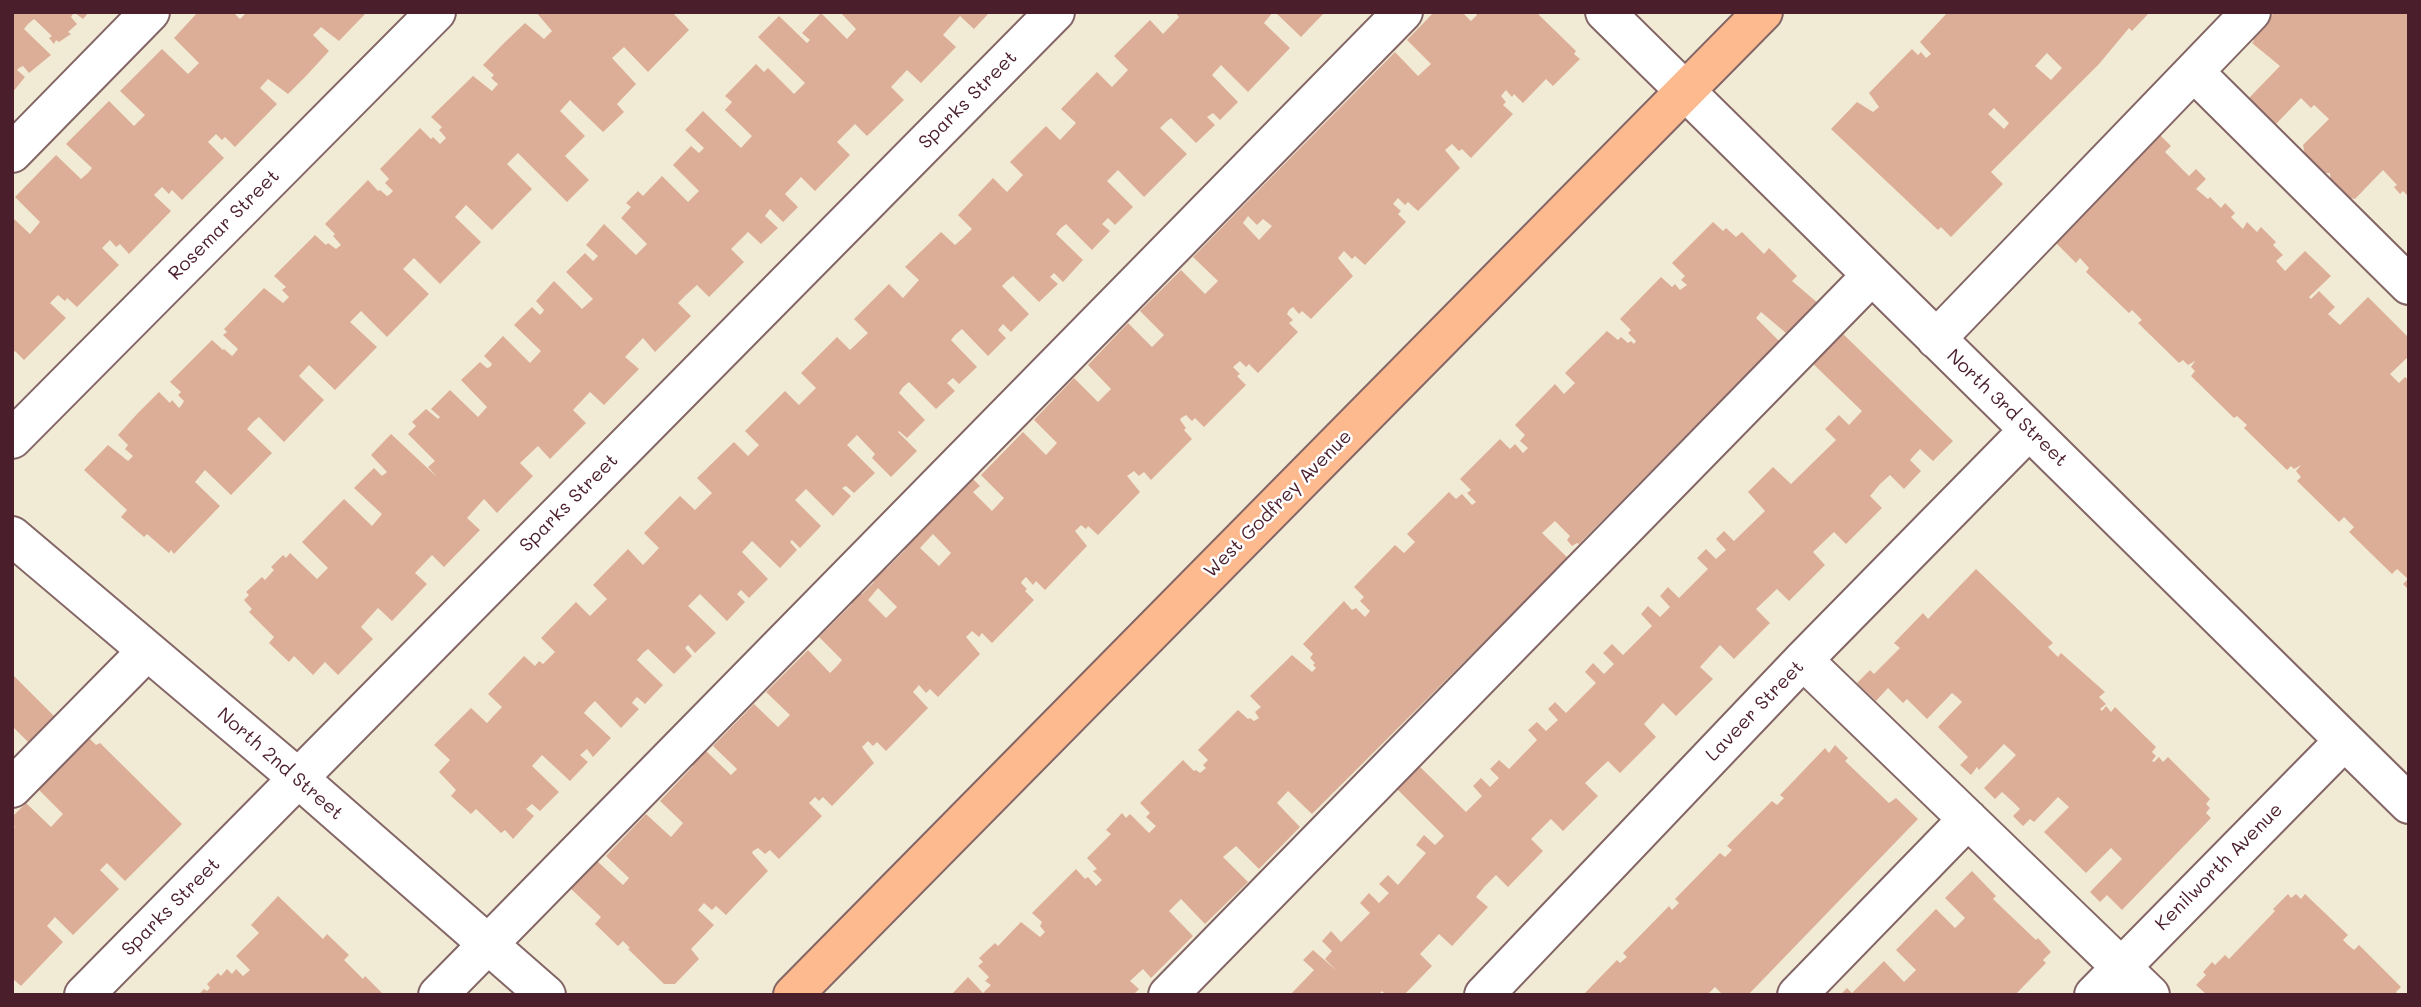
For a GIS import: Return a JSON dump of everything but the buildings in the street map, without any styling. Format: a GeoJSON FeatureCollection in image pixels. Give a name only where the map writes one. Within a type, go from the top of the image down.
{"type":"FeatureCollection","features":[{"type":"Feature","properties":{"kind":"main road","name":"West Godfrey Avenue"},"geometry":{"type":"LineString","coordinates":[[793,995],[1763,12]]}},
{"type":"Feature","properties":{"kind":"street"},"geometry":{"type":"LineString","coordinates":[[12,153],[150,12]]}},
{"type":"Feature","properties":{"kind":"street","name":"Rosemar Street"},"geometry":{"type":"LineString","coordinates":[[12,439],[436,12]]}},
{"type":"Feature","properties":{"kind":"street","name":"Sparks Street"},"geometry":{"type":"LineString","coordinates":[[84,995],[1055,12]]}},
{"type":"Feature","properties":{"kind":"street"},"geometry":{"type":"LineString","coordinates":[[438,995],[1403,12]]}},
{"type":"Feature","properties":{"kind":"street","name":"North 3rd Street"},"geometry":{"type":"LineString","coordinates":[[1605,12],[2409,804]]}},
{"type":"Feature","properties":{"kind":"street"},"geometry":{"type":"LineString","coordinates":[[1936,339],[2251,12]]}},
{"type":"Feature","properties":{"kind":"street"},"geometry":{"type":"LineString","coordinates":[[2194,72],[2409,285]]}},
{"type":"Feature","properties":{"kind":"street"},"geometry":{"type":"LineString","coordinates":[[1168,995],[1872,275]]}},
{"type":"Feature","properties":{"kind":"street","name":"Laveer Street"},"geometry":{"type":"LineString","coordinates":[[1484,995],[1803,660],[2029,430]]}},
{"type":"Feature","properties":{"kind":"street","name":"North 2nd Street"},"geometry":{"type":"LineString","coordinates":[[12,536],[298,778],[546,995]]}},
{"type":"Feature","properties":{"kind":"street"},"geometry":{"type":"LineString","coordinates":[[12,788],[147,651]]}},
{"type":"Feature","properties":{"kind":"street"},"geometry":{"type":"LineString","coordinates":[[1803,660],[2150,995]]}},
{"type":"Feature","properties":{"kind":"street","name":"Kenilworth Avenue"},"geometry":{"type":"LineString","coordinates":[[2094,995],[2344,741]]}},
{"type":"Feature","properties":{"kind":"street"},"geometry":{"type":"LineString","coordinates":[[1797,995],[1968,820]]}}]}
